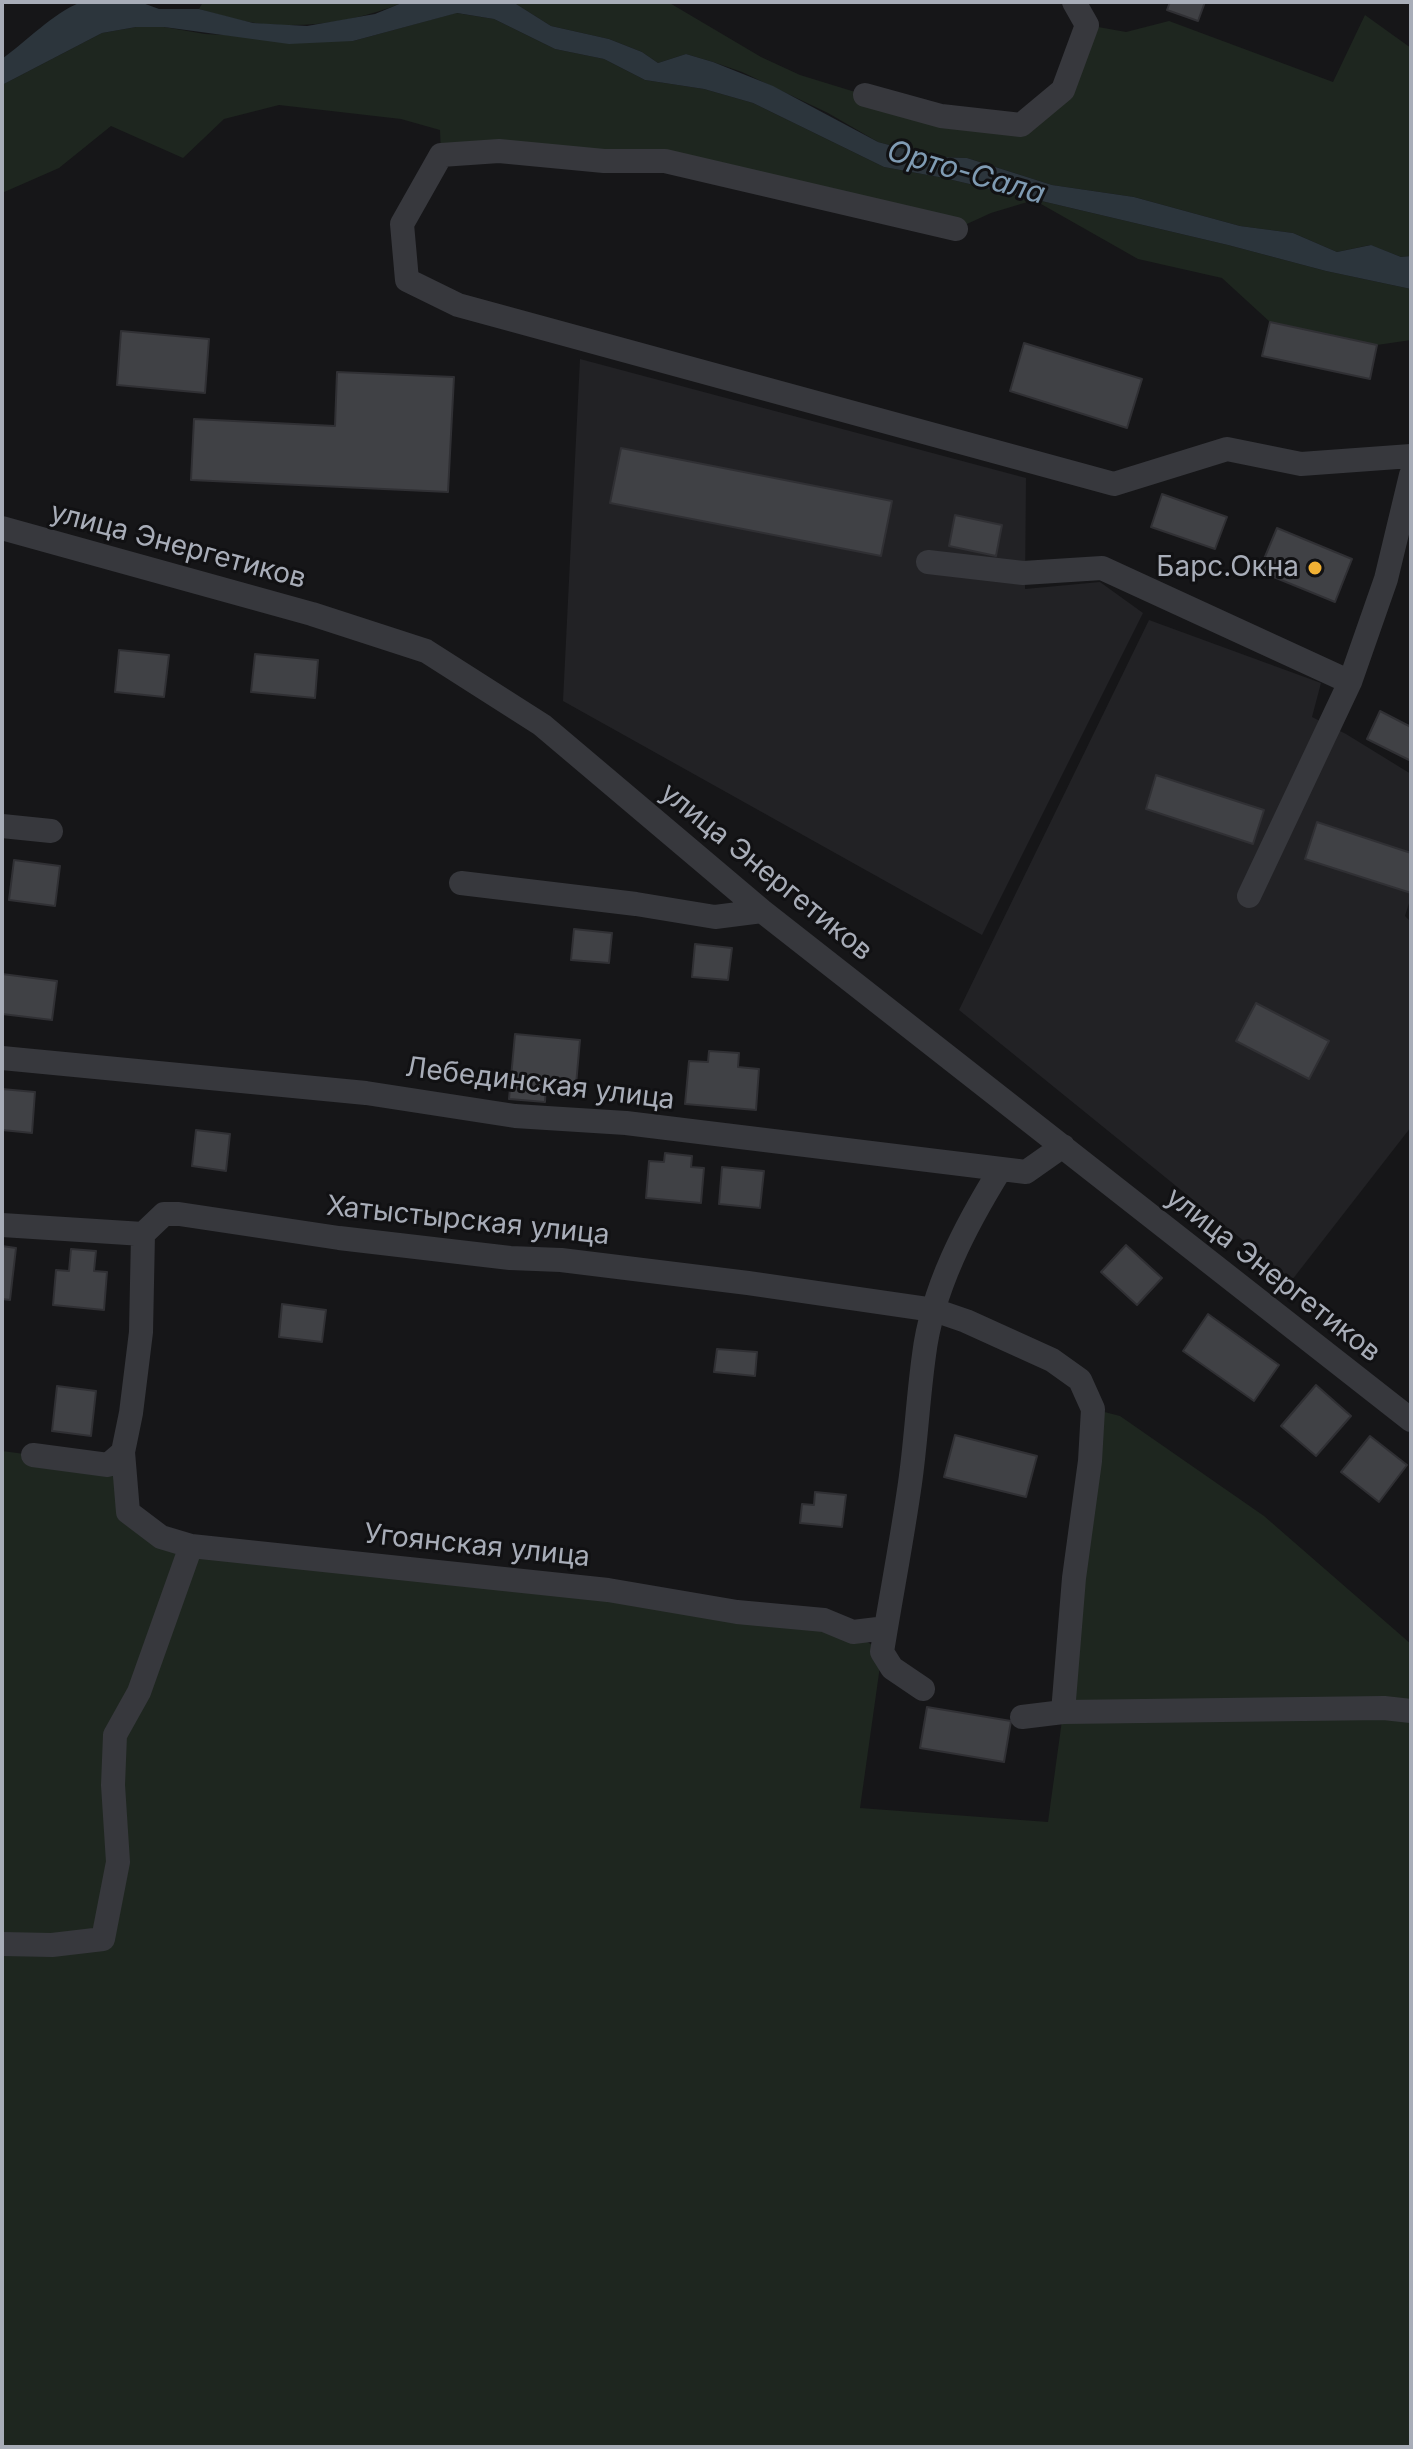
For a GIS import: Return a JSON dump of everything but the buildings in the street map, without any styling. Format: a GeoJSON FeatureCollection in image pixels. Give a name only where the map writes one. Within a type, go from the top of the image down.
{"type":"FeatureCollection","features":[{"type":"Feature","properties":{"kind":"street"},"geometry":{"type":"LineString","coordinates":[[865,95],[941,116],[1021,125],[1063,90],[1087,25],[1074,2]]}},
{"type":"Feature","properties":{"kind":"street"},"geometry":{"type":"LineString","coordinates":[[956,229],[665,161],[604,161],[499,151],[441,155],[402,224],[407,280],[458,305],[1114,484],[1227,449],[1301,464],[1411,456]]}},
{"type":"Feature","properties":{"kind":"street"},"geometry":{"type":"LineString","coordinates":[[1249,896],[1350,682],[1386,579],[1411,475]]}},
{"type":"Feature","properties":{"kind":"street","name":"улица Энергетиков"},"geometry":{"type":"LineString","coordinates":[[2,528],[312,614],[426,651],[542,725],[762,911],[1411,1420]]}},
{"type":"Feature","properties":{"kind":"street"},"geometry":{"type":"LineString","coordinates":[[928,562],[1023,573],[1102,568],[1350,682]]}},
{"type":"Feature","properties":{"kind":"street"},"geometry":{"type":"LineString","coordinates":[[2,826],[51,831]]}},
{"type":"Feature","properties":{"kind":"street"},"geometry":{"type":"LineString","coordinates":[[461,883],[636,904],[715,917],[762,911]]}},
{"type":"Feature","properties":{"kind":"street","name":"Лебединская улица"},"geometry":{"type":"LineString","coordinates":[[2,1058],[366,1093],[515,1116],[626,1123],[1000,1170],[1026,1172],[1063,1146]]}},
{"type":"Feature","properties":{"kind":"street"},"geometry":{"type":"LineString","coordinates":[[923,1689],[892,1668],[882,1652],[909,1488],[924,1354],[948,1269],[1000,1170]]}},
{"type":"Feature","properties":{"kind":"street","name":"Хатыстырская улица"},"geometry":{"type":"LineString","coordinates":[[143,1234],[164,1214],[179,1214],[339,1238],[510,1258],[561,1260],[748,1283],[934,1310],[1052,1360],[1080,1380],[1093,1409],[1090,1461],[1072,1593],[1063,1712]]}},
{"type":"Feature","properties":{"kind":"street"},"geometry":{"type":"LineString","coordinates":[[2,1225],[143,1234]]}},
{"type":"Feature","properties":{"kind":"street","name":"Угоянская улица"},"geometry":{"type":"LineString","coordinates":[[143,1234],[141,1332],[123,1452],[128,1512],[161,1537],[191,1546],[608,1590],[737,1612],[824,1620],[853,1632],[886,1628]]}},
{"type":"Feature","properties":{"kind":"street"},"geometry":{"type":"LineString","coordinates":[[33,1455],[108,1465],[123,1452]]}},
{"type":"Feature","properties":{"kind":"street"},"geometry":{"type":"LineString","coordinates":[[2,1944],[52,1945],[103,1939],[118,1862],[113,1785],[115,1735],[139,1692],[191,1546]]}},
{"type":"Feature","properties":{"kind":"street"},"geometry":{"type":"LineString","coordinates":[[1022,1717],[1063,1712],[1384,1708],[1411,1711]]}},
{"type":"Feature","properties":{"kind":"shaded area"},"geometry":{"type":"Polygon","coordinates":[[[203,2],[404,2],[349,19],[274,25],[234,19],[199,9],[203,2]]]}},
{"type":"Feature","properties":{"kind":"shaded area"},"geometry":{"type":"Polygon","coordinates":[[[513,2],[668,2],[761,57],[800,75],[865,95],[1021,125],[1063,90],[1087,25],[1126,32],[1169,21],[1333,82],[1365,15],[1411,48],[1411,256],[1401,257],[1370,245],[1337,252],[1293,233],[1240,226],[1134,197],[1052,185],[967,158],[934,157],[878,142],[828,113],[742,72],[686,54],[658,63],[642,52],[609,39],[551,26],[513,2]]]}},
{"type":"Feature","properties":{"kind":"shaded area"},"geometry":{"type":"Polygon","coordinates":[[[456,13],[494,19],[555,49],[604,59],[645,80],[704,89],[753,103],[884,167],[944,178],[1411,289],[1411,340],[1377,345],[1270,322],[1222,278],[1138,259],[1034,200],[991,213],[956,229],[665,161],[441,155],[440,130],[401,119],[279,105],[224,119],[183,158],[111,126],[59,168],[2,193],[2,85],[102,33],[136,27],[164,27],[205,34],[353,41],[456,13]]]}},
{"type":"Feature","properties":{"kind":"shaded area"},"geometry":{"type":"Polygon","coordinates":[[[580,359],[1026,478],[1025,589],[1100,582],[1143,613],[982,935],[563,701],[580,359]]]}},
{"type":"Feature","properties":{"kind":"shaded area"},"geometry":{"type":"Polygon","coordinates":[[[1149,620],[1321,683],[1312,717],[1411,774],[1411,897],[1405,916],[1411,922],[1411,1127],[1292,1280],[959,1010],[1149,620]]]}},
{"type":"Feature","properties":{"kind":"shaded area"},"geometry":{"type":"Polygon","coordinates":[[[1093,1409],[1120,1416],[1264,1516],[1411,1644],[1411,2447],[2,2447],[2,1451],[108,1465],[123,1452],[129,1512],[161,1537],[853,1632],[882,1652],[860,1808],[1048,1822],[1063,1713],[1093,1409]]]}},
{"type":"Feature","properties":{"kind":"water","name":"Орто-Сала"},"geometry":{"type":"Polygon","coordinates":[[[81,2],[140,2],[159,9],[199,9],[253,23],[307,26],[375,14],[404,2],[513,2],[551,26],[609,39],[642,52],[658,63],[686,54],[713,62],[773,86],[878,142],[934,157],[967,158],[1052,185],[1134,197],[1240,226],[1293,233],[1337,252],[1371,245],[1401,257],[1411,256],[1411,289],[944,178],[884,167],[753,103],[704,89],[645,80],[604,59],[555,49],[494,19],[457,13],[353,41],[289,44],[164,27],[136,27],[102,33],[2,85],[2,59],[50,20],[81,2]]]}},
{"type":"Feature","properties":{"kind":"place","name":"Барс.Окна"},"geometry":{"type":"Point","coordinates":[1315,568]}}]}
